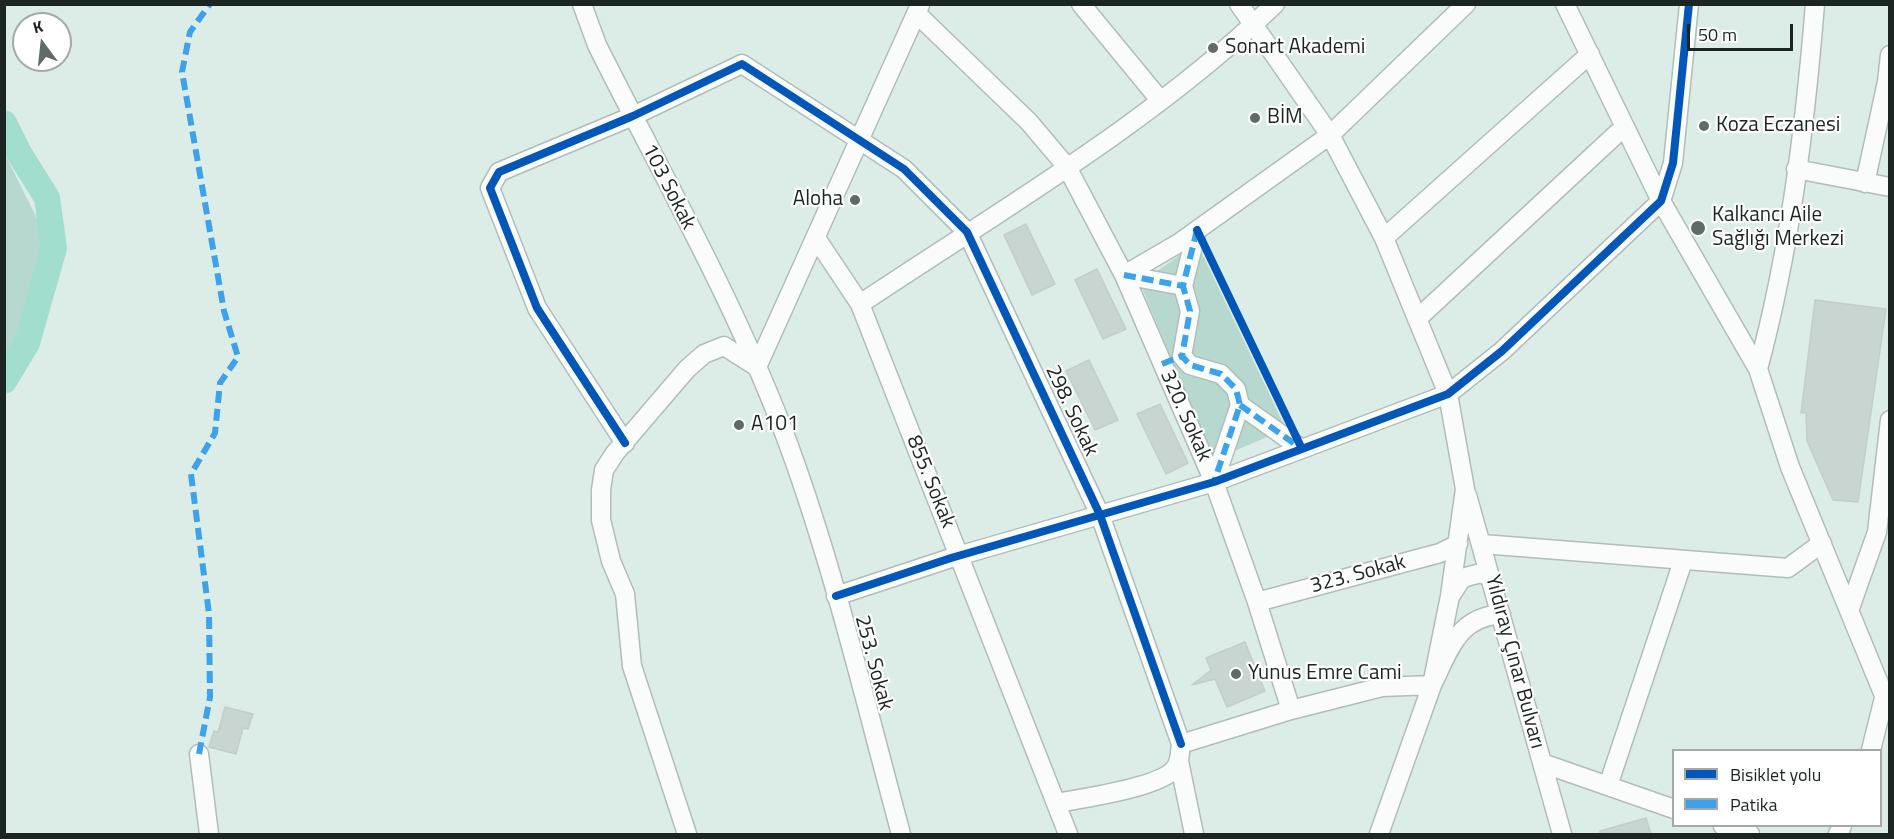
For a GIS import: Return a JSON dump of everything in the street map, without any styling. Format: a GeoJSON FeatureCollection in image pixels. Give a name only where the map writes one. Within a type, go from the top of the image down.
{"type":"FeatureCollection","features":[{"type":"Feature","properties":{"kind":"street","name":"103 Sokak"},"geometry":{"type":"LineString","coordinates":[[582,4],[597,45],[758,368]]}},
{"type":"Feature","properties":{"kind":"street"},"geometry":{"type":"LineString","coordinates":[[1081,4],[1160,99]]}},
{"type":"Feature","properties":{"kind":"street"},"geometry":{"type":"LineString","coordinates":[[1239,4],[1330,135],[1384,238],[1448,394],[1465,489],[1450,596],[1432,685]]}},
{"type":"Feature","properties":{"kind":"street"},"geometry":{"type":"LineString","coordinates":[[860,304],[1067,167],[1236,43],[1275,4]]}},
{"type":"Feature","properties":{"kind":"street"},"geometry":{"type":"LineString","coordinates":[[1124,275],[1197,230],[1330,135],[1466,4]]}},
{"type":"Feature","properties":{"kind":"street"},"geometry":{"type":"LineString","coordinates":[[1564,4],[1661,201],[1758,369],[1790,467],[1886,688],[1871,749]]}},
{"type":"Feature","properties":{"kind":"street"},"geometry":{"type":"LineString","coordinates":[[836,596],[1214,482],[1448,394],[1502,351],[1661,201],[1673,164],[1689,4]]}},
{"type":"Feature","properties":{"kind":"street"},"geometry":{"type":"LineString","coordinates":[[1758,369],[1778,296],[1808,95],[1815,4]]}},
{"type":"Feature","properties":{"kind":"street"},"geometry":{"type":"LineString","coordinates":[[687,834],[632,666],[625,594],[611,561],[601,520],[604,470],[687,369],[704,354],[724,346],[758,368],[859,138],[919,9]]}},
{"type":"Feature","properties":{"kind":"street","name":"320. Sokak"},"geometry":{"type":"LineString","coordinates":[[919,9],[1029,122],[1067,167],[1124,275],[1214,482],[1257,602],[1291,710]]}},
{"type":"Feature","properties":{"kind":"street"},"geometry":{"type":"LineString","coordinates":[[1384,238],[1590,54]]}},
{"type":"Feature","properties":{"kind":"street"},"geometry":{"type":"LineString","coordinates":[[1865,183],[1887,82],[1890,55]]}},
{"type":"Feature","properties":{"kind":"street","name":"298. Sokak"},"geometry":{"type":"LineString","coordinates":[[633,116],[742,64],[904,169],[967,232],[1100,515],[1180,753],[1194,834]]}},
{"type":"Feature","properties":{"kind":"street"},"geometry":{"type":"LineString","coordinates":[[625,443],[537,308],[490,188],[499,172],[633,116]]}},
{"type":"Feature","properties":{"kind":"street"},"geometry":{"type":"LineString","coordinates":[[1417,319],[1624,127]]}},
{"type":"Feature","properties":{"kind":"street"},"geometry":{"type":"LineString","coordinates":[[1797,169],[1890,187]]}},
{"type":"Feature","properties":{"kind":"street"},"geometry":{"type":"LineString","coordinates":[[1182,356],[1190,311],[1183,286],[1197,230]]}},
{"type":"Feature","properties":{"kind":"street","name":"855. Sokak"},"geometry":{"type":"LineString","coordinates":[[816,238],[860,304],[1068,834]]}},
{"type":"Feature","properties":{"kind":"street"},"geometry":{"type":"LineString","coordinates":[[1124,275],[1183,286]]}},
{"type":"Feature","properties":{"kind":"street"},"geometry":{"type":"LineString","coordinates":[[1162,364],[1182,356]]}},
{"type":"Feature","properties":{"kind":"street"},"geometry":{"type":"LineString","coordinates":[[1182,356],[1190,364],[1221,374],[1236,389],[1240,405],[1214,482]]}},
{"type":"Feature","properties":{"kind":"street","name":"253. Sokak"},"geometry":{"type":"LineString","coordinates":[[758,368],[789,447],[836,596],[901,834]]}},
{"type":"Feature","properties":{"kind":"street"},"geometry":{"type":"LineString","coordinates":[[1240,405],[1302,449]]}},
{"type":"Feature","properties":{"kind":"street"},"geometry":{"type":"LineString","coordinates":[[1850,608],[1877,532],[1890,420]]}},
{"type":"Feature","properties":{"kind":"street","name":"Yıldıray Çınar Bulvarı"},"geometry":{"type":"LineString","coordinates":[[1465,489],[1562,834]]}},
{"type":"Feature","properties":{"kind":"street"},"geometry":{"type":"LineString","coordinates":[[1482,544],[1683,561],[1788,567],[1822,543]]}},
{"type":"Feature","properties":{"kind":"street","name":"323. Sokak"},"geometry":{"type":"LineString","coordinates":[[1257,602],[1440,553],[1458,544]]}},
{"type":"Feature","properties":{"kind":"street"},"geometry":{"type":"LineString","coordinates":[[1608,786],[1683,561]]}},
{"type":"Feature","properties":{"kind":"street"},"geometry":{"type":"LineString","coordinates":[[1450,596],[1462,578],[1481,573],[1491,578]]}},
{"type":"Feature","properties":{"kind":"street"},"geometry":{"type":"LineString","coordinates":[[1379,834],[1432,685],[1454,641],[1466,625],[1483,616],[1501,614]]}},
{"type":"Feature","properties":{"kind":"street"},"geometry":{"type":"LineString","coordinates":[[1056,803],[1096,797],[1164,778],[1175,769],[1180,753],[1291,710],[1382,687],[1432,685]]}},
{"type":"Feature","properties":{"kind":"street"},"geometry":{"type":"LineString","coordinates":[[199,754],[209,834]]}},
{"type":"Feature","properties":{"kind":"street"},"geometry":{"type":"LineString","coordinates":[[1542,763],[1672,807]]}},
{"type":"Feature","properties":{"kind":"street"},"geometry":{"type":"LineString","coordinates":[[1729,827],[1750,834]]}},
{"type":"Feature","properties":{"kind":"green space"},"geometry":{"type":"Polygon","coordinates":[[[4,152],[48,241],[27,343],[5,377],[4,152]]]}},
{"type":"Feature","properties":{"kind":"green space"},"geometry":{"type":"Polygon","coordinates":[[[1197,243],[1286,429],[1213,460],[1140,283],[1197,243]]]}},
{"type":"Feature","properties":{"kind":"building"},"geometry":{"type":"Polygon","coordinates":[[[1026,224],[1055,284],[1032,295],[1004,235],[1026,224]]]}},
{"type":"Feature","properties":{"kind":"building"},"geometry":{"type":"Polygon","coordinates":[[[1097,269],[1126,329],[1103,339],[1075,280],[1097,269]]]}},
{"type":"Feature","properties":{"kind":"building"},"geometry":{"type":"Polygon","coordinates":[[[1815,300],[1886,309],[1858,502],[1833,500],[1807,441],[1806,413],[1801,413],[1815,300]]]}},
{"type":"Feature","properties":{"kind":"building"},"geometry":{"type":"Polygon","coordinates":[[[1089,360],[1118,420],[1095,430],[1066,371],[1089,360]]]}},
{"type":"Feature","properties":{"kind":"building"},"geometry":{"type":"Polygon","coordinates":[[[1160,404],[1188,463],[1166,474],[1137,414],[1160,404]]]}},
{"type":"Feature","properties":{"kind":"building","name":"Yunus Emre Cami"},"geometry":{"type":"Polygon","coordinates":[[[1245,642],[1265,691],[1227,707],[1215,679],[1192,685],[1211,670],[1206,658],[1245,642]]]}},
{"type":"Feature","properties":{"kind":"building"},"geometry":{"type":"Polygon","coordinates":[[[225,707],[253,714],[248,729],[243,728],[236,754],[209,747],[214,731],[218,732],[225,707]]]}},
{"type":"Feature","properties":{"kind":"building"},"geometry":{"type":"Polygon","coordinates":[[[1646,818],[1651,834],[1600,834],[1600,831],[1646,818]]]}},
{"type":"Feature","properties":{"kind":"waterway"},"geometry":{"type":"LineString","coordinates":[[4,123],[19,153],[47,198],[54,248],[27,343],[4,381]]}},
{"type":"Feature","properties":{"kind":"marked path"},"geometry":{"type":"LineString","coordinates":[[199,754],[210,697],[209,614],[191,474],[215,433],[220,383],[238,357],[224,311],[182,72],[190,32],[210,4]]}},
{"type":"Feature","properties":{"kind":"marked path"},"geometry":{"type":"LineString","coordinates":[[1197,230],[1183,286],[1190,311],[1182,356],[1190,365],[1221,374],[1236,389],[1240,405],[1214,482]]}},
{"type":"Feature","properties":{"kind":"marked path"},"geometry":{"type":"LineString","coordinates":[[1124,275],[1183,286]]}},
{"type":"Feature","properties":{"kind":"marked path"},"geometry":{"type":"LineString","coordinates":[[1162,364],[1182,356]]}},
{"type":"Feature","properties":{"kind":"marked path"},"geometry":{"type":"LineString","coordinates":[[1240,405],[1299,447]]}},
{"type":"Feature","properties":{"kind":"cycle path"},"geometry":{"type":"LineString","coordinates":[[836,596],[951,558],[1214,482],[1448,394],[1502,351],[1661,201],[1673,163],[1689,4]]}},
{"type":"Feature","properties":{"kind":"cycle path"},"geometry":{"type":"LineString","coordinates":[[625,443],[537,308],[490,188],[499,172],[633,116],[742,64],[904,169],[967,232],[1100,515],[1181,744]]}},
{"type":"Feature","properties":{"kind":"cycle path"},"geometry":{"type":"LineString","coordinates":[[1197,230],[1302,449]]}},
{"type":"Feature","properties":{"kind":"place","name":"Sonart Akademi"},"geometry":{"type":"Point","coordinates":[1213,48]}},
{"type":"Feature","properties":{"kind":"place","name":"BİM"},"geometry":{"type":"Point","coordinates":[1255,118]}},
{"type":"Feature","properties":{"kind":"place","name":"Koza Eczanesi"},"geometry":{"type":"Point","coordinates":[1704,126]}},
{"type":"Feature","properties":{"kind":"place","name":"Aloha"},"geometry":{"type":"Point","coordinates":[855,200]}},
{"type":"Feature","properties":{"kind":"place","name":"Kalkancı Aile Sağlığı Merkezi"},"geometry":{"type":"Point","coordinates":[1698,228]}},
{"type":"Feature","properties":{"kind":"place","name":"A101"},"geometry":{"type":"Point","coordinates":[739,425]}},
{"type":"Feature","properties":{"kind":"place","name":"Yunus Emre Cami"},"geometry":{"type":"Point","coordinates":[1236,674]}}]}
